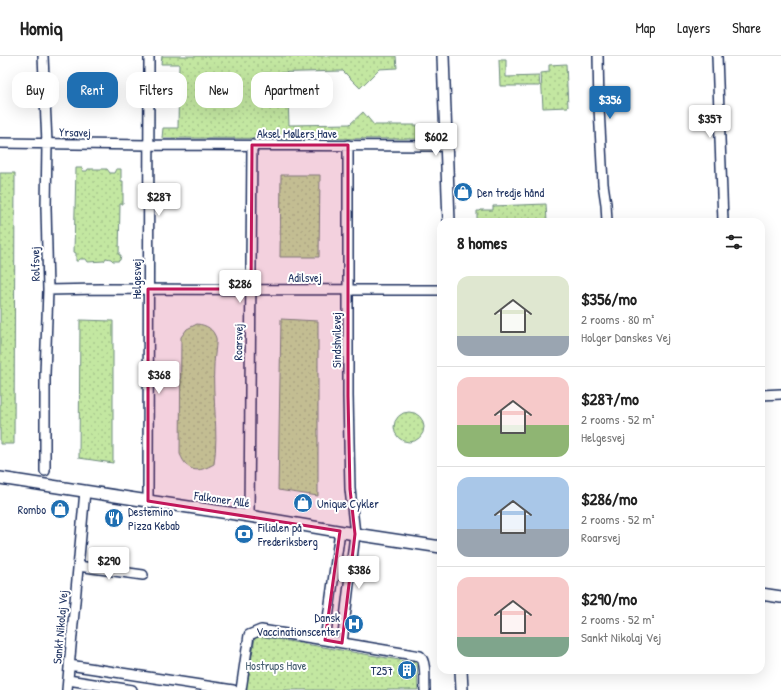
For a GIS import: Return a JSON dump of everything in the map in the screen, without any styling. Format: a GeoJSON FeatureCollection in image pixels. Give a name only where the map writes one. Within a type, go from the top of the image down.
{"type":"FeatureCollection","features":[{"type":"Feature","properties":{"kind":"street","name":"Rolfsvej"},"geometry":{"type":"LineString","coordinates":[[42,56],[47,143],[46,208],[48,290],[45,374],[45,471]]}},
{"type":"Feature","properties":{"kind":"street","name":"Helgesvej"},"geometry":{"type":"LineString","coordinates":[[148,502],[149,56]]}},
{"type":"Feature","properties":{"kind":"street"},"geometry":{"type":"LineString","coordinates":[[443,56],[449,218]]}},
{"type":"Feature","properties":{"kind":"street"},"geometry":{"type":"LineString","coordinates":[[598,56],[598,108],[607,218]]}},
{"type":"Feature","properties":{"kind":"street"},"geometry":{"type":"LineString","coordinates":[[717,56],[723,218]]}},
{"type":"Feature","properties":{"kind":"street","name":"Yrsavej"},"geometry":{"type":"LineString","coordinates":[[0,143],[149,145]]}},
{"type":"Feature","properties":{"kind":"street","name":"Aksel Møllers Have"},"geometry":{"type":"LineString","coordinates":[[149,145],[446,146]]}},
{"type":"Feature","properties":{"kind":"street","name":"Roarsvej"},"geometry":{"type":"LineString","coordinates":[[249,516],[252,145]]}},
{"type":"Feature","properties":{"kind":"street","name":"Sindshvilevej"},"geometry":{"type":"LineString","coordinates":[[348,145],[348,389],[350,490],[355,534]]}},
{"type":"Feature","properties":{"kind":"street","name":"Adilsvej"},"geometry":{"type":"LineString","coordinates":[[48,290],[437,290]]}},
{"type":"Feature","properties":{"kind":"street"},"geometry":{"type":"LineString","coordinates":[[765,395],[781,394]]}},
{"type":"Feature","properties":{"kind":"street","name":"Falkoner Allé"},"geometry":{"type":"LineString","coordinates":[[0,478],[437,546]]}},
{"type":"Feature","properties":{"kind":"street","name":"Sankt Nikolaj Vej"},"geometry":{"type":"LineString","coordinates":[[67,690],[85,491]]}},
{"type":"Feature","properties":{"kind":"street"},"geometry":{"type":"LineString","coordinates":[[325,640],[340,531]]}},
{"type":"Feature","properties":{"kind":"street"},"geometry":{"type":"LineString","coordinates":[[342,643],[355,534]]}},
{"type":"Feature","properties":{"kind":"street"},"geometry":{"type":"LineString","coordinates":[[78,566],[143,575]]}},
{"type":"Feature","properties":{"kind":"street"},"geometry":{"type":"LineString","coordinates":[[765,595],[781,597]]}},
{"type":"Feature","properties":{"kind":"street"},"geometry":{"type":"LineString","coordinates":[[241,690],[249,635],[261,630],[420,656],[423,659],[424,664],[425,690]]}},
{"type":"Feature","properties":{"kind":"street"},"geometry":{"type":"LineString","coordinates":[[69,665],[233,690]]}},
{"type":"Feature","properties":{"kind":"street"},"geometry":{"type":"LineString","coordinates":[[461,674],[462,690]]}},
{"type":"Feature","properties":{"kind":"street"},"geometry":{"type":"LineString","coordinates":[[68,680],[132,690]]}},
{"type":"Feature","properties":{"kind":"highlighted area"},"geometry":{"type":"Polygon","coordinates":[[[252,145],[348,145],[348,396],[350,489],[355,534],[342,643],[325,640],[340,531],[148,501],[148,289],[251,289],[252,145]]]}},
{"type":"Feature","properties":{"kind":"green space"},"geometry":{"type":"Polygon","coordinates":[[[162,56],[396,56],[397,68],[379,69],[360,88],[343,71],[251,72],[251,108],[288,108],[289,125],[350,124],[363,112],[374,125],[417,125],[417,139],[162,138],[163,128],[178,128],[178,108],[187,108],[187,72],[179,72],[179,64],[161,64],[162,56]]]}},
{"type":"Feature","properties":{"kind":"green space"},"geometry":{"type":"Polygon","coordinates":[[[499,60],[506,60],[506,77],[539,76],[540,86],[500,86],[499,60]]]}},
{"type":"Feature","properties":{"kind":"green space"},"geometry":{"type":"Polygon","coordinates":[[[566,64],[568,107],[543,108],[541,73],[549,72],[549,65],[566,64]]]}},
{"type":"Feature","properties":{"kind":"green space"},"geometry":{"type":"Polygon","coordinates":[[[76,168],[82,168],[83,171],[87,171],[88,169],[107,169],[110,173],[114,173],[116,169],[121,169],[121,181],[123,181],[123,204],[120,204],[119,255],[121,255],[120,260],[118,261],[113,261],[106,258],[104,261],[88,262],[86,259],[80,259],[76,261],[76,253],[74,252],[76,168]]]}},
{"type":"Feature","properties":{"kind":"green space"},"geometry":{"type":"Polygon","coordinates":[[[0,173],[15,173],[14,444],[0,444],[0,173]]]}},
{"type":"Feature","properties":{"kind":"green space"},"geometry":{"type":"Polygon","coordinates":[[[281,175],[320,175],[319,257],[280,257],[281,175]]]}},
{"type":"Feature","properties":{"kind":"green space"},"geometry":{"type":"Polygon","coordinates":[[[546,204],[547,218],[477,218],[477,211],[493,210],[493,206],[546,204]]]}},
{"type":"Feature","properties":{"kind":"green space"},"geometry":{"type":"Polygon","coordinates":[[[281,319],[318,321],[318,496],[278,490],[281,319]]]}},
{"type":"Feature","properties":{"kind":"green space"},"geometry":{"type":"Polygon","coordinates":[[[80,320],[113,321],[113,463],[79,458],[80,320]]]}},
{"type":"Feature","properties":{"kind":"green space"},"geometry":{"type":"Polygon","coordinates":[[[197,324],[204,325],[209,328],[216,338],[214,377],[216,439],[214,464],[203,469],[194,470],[186,465],[180,454],[181,337],[187,329],[197,324]]]}},
{"type":"Feature","properties":{"kind":"green space"},"geometry":{"type":"Polygon","coordinates":[[[409,412],[420,416],[424,427],[420,438],[409,442],[398,438],[394,427],[398,416],[409,412]]]}},
{"type":"Feature","properties":{"kind":"green space","name":"Hostrups Have"},"geometry":{"type":"Polygon","coordinates":[[[258,636],[417,663],[418,690],[246,690],[255,638],[258,636]]]}},
{"type":"Feature","properties":{"kind":"place","name":"Den tredje hånd"},"geometry":{"type":"Point","coordinates":[463,192]}},
{"type":"Feature","properties":{"kind":"place","name":"Unique Cykler"},"geometry":{"type":"Point","coordinates":[303,503]}},
{"type":"Feature","properties":{"kind":"place","name":"Rombo"},"geometry":{"type":"Point","coordinates":[60,509]}},
{"type":"Feature","properties":{"kind":"place","name":"Destemino Pizza Kebab"},"geometry":{"type":"Point","coordinates":[114,518]}},
{"type":"Feature","properties":{"kind":"place","name":"Filialen på Frederiksberg"},"geometry":{"type":"Point","coordinates":[244,534]}},
{"type":"Feature","properties":{"kind":"place","name":"Dansk Vaccinationscenter"},"geometry":{"type":"Point","coordinates":[354,624]}},
{"type":"Feature","properties":{"kind":"place","name":"T257"},"geometry":{"type":"Point","coordinates":[407,670]}}]}
